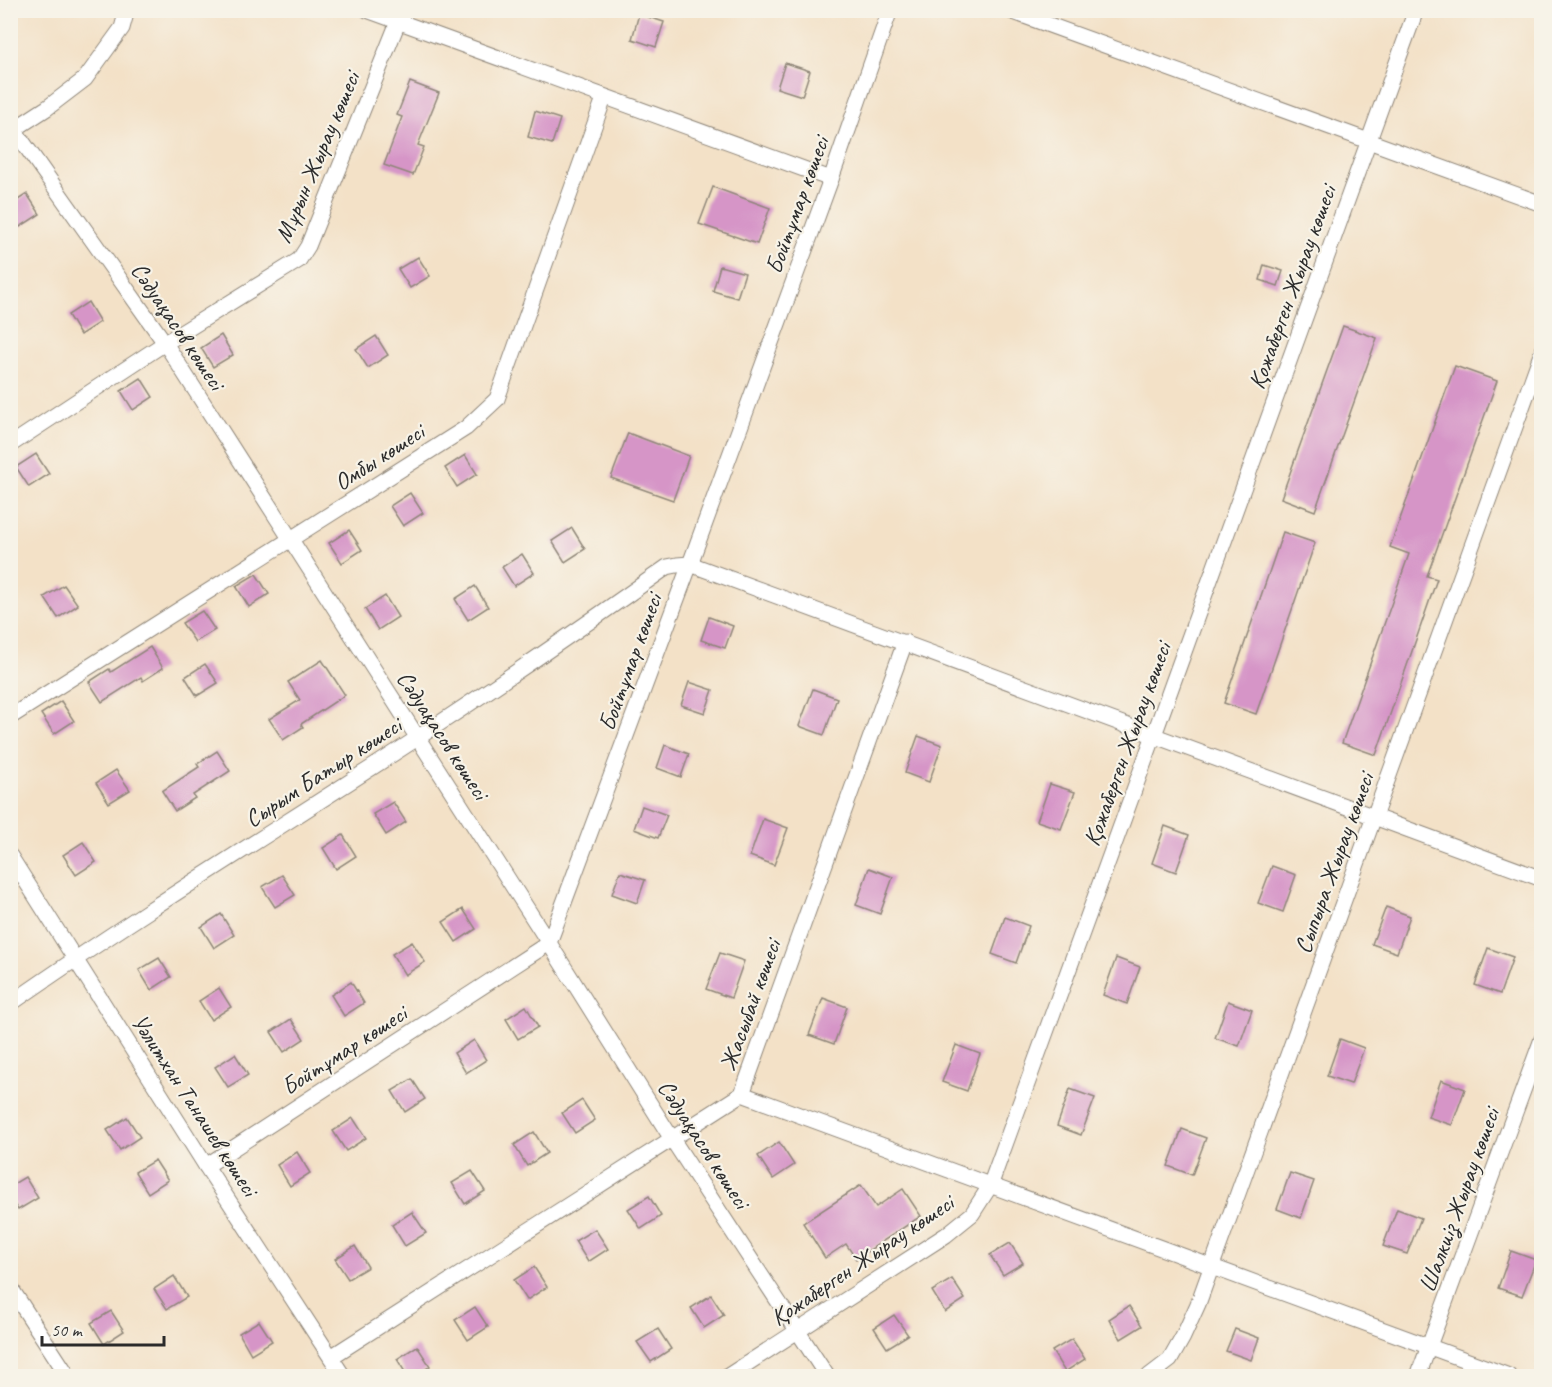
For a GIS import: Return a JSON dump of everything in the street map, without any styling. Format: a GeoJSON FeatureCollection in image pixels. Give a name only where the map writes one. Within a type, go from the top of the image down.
{"type":"FeatureCollection","features":[{"type":"Feature","properties":{"kind":"street"},"geometry":{"type":"LineString","coordinates":[[12,128],[47,108],[85,79],[122,28],[128,10]]}},
{"type":"Feature","properties":{"kind":"street"},"geometry":{"type":"LineString","coordinates":[[367,10],[831,179]]}},
{"type":"Feature","properties":{"kind":"street","name":"Бойтұмар көшесі"},"geometry":{"type":"LineString","coordinates":[[206,1166],[549,943],[831,179],[890,10]]}},
{"type":"Feature","properties":{"kind":"street"},"geometry":{"type":"LineString","coordinates":[[1008,10],[1542,204]]}},
{"type":"Feature","properties":{"kind":"street","name":"Қожаберген Жырау көшесі"},"geometry":{"type":"LineString","coordinates":[[728,1377],[946,1235],[972,1214],[990,1186],[1416,10]]}},
{"type":"Feature","properties":{"kind":"street","name":"Мұрын Жырау көшесі"},"geometry":{"type":"LineString","coordinates":[[10,445],[165,343],[299,260],[308,246],[398,22]]}},
{"type":"Feature","properties":{"kind":"street","name":"Омбы көшесі"},"geometry":{"type":"LineString","coordinates":[[10,717],[466,428],[496,399],[604,98]]}},
{"type":"Feature","properties":{"kind":"street","name":"Сәдуақасов көшесі"},"geometry":{"type":"LineString","coordinates":[[12,128],[165,343],[292,539],[672,1139],[827,1377]]}},
{"type":"Feature","properties":{"kind":"street","name":"Сыпыра Жырау көшесі"},"geometry":{"type":"LineString","coordinates":[[1149,1377],[1170,1360],[1183,1337],[1212,1267],[1542,352]]}},
{"type":"Feature","properties":{"kind":"street"},"geometry":{"type":"LineString","coordinates":[[690,564],[1542,879]]}},
{"type":"Feature","properties":{"kind":"street","name":"Сырым Батыр көшесі"},"geometry":{"type":"LineString","coordinates":[[10,1004],[75,958],[569,637],[667,567],[690,564]]}},
{"type":"Feature","properties":{"kind":"street","name":"Жасыбай көшесі"},"geometry":{"type":"LineString","coordinates":[[331,1357],[742,1094],[905,642]]}},
{"type":"Feature","properties":{"kind":"street","name":"Уәлитхан Танашев көшесі"},"geometry":{"type":"LineString","coordinates":[[10,856],[206,1166],[343,1377]]}},
{"type":"Feature","properties":{"kind":"street","name":"Шалкиіз Жырау көшесі"},"geometry":{"type":"LineString","coordinates":[[1419,1377],[1542,1039]]}},
{"type":"Feature","properties":{"kind":"street"},"geometry":{"type":"LineString","coordinates":[[742,1094],[1509,1377]]}},
{"type":"Feature","properties":{"kind":"street"},"geometry":{"type":"LineString","coordinates":[[10,1287],[68,1377]]}},
{"type":"Feature","properties":{"kind":"building"},"geometry":{"type":"Polygon","coordinates":[[[639,14],[664,22],[656,47],[632,39],[639,14]]]}},
{"type":"Feature","properties":{"kind":"building"},"geometry":{"type":"Polygon","coordinates":[[[785,63],[810,71],[802,96],[777,88],[785,63]]]}},
{"type":"Feature","properties":{"kind":"building"},"geometry":{"type":"Polygon","coordinates":[[[410,82],[439,93],[418,145],[424,147],[413,175],[384,165],[402,117],[397,115],[410,82]]]}},
{"type":"Feature","properties":{"kind":"building"},"geometry":{"type":"Polygon","coordinates":[[[535,111],[560,119],[552,144],[528,137],[535,111]]]}},
{"type":"Feature","properties":{"kind":"building"},"geometry":{"type":"Polygon","coordinates":[[[713,187],[770,208],[757,244],[699,224],[713,187]]]}},
{"type":"Feature","properties":{"kind":"building"},"geometry":{"type":"Polygon","coordinates":[[[27,194],[40,214],[20,227],[10,212],[10,205],[27,194]]]}},
{"type":"Feature","properties":{"kind":"building"},"geometry":{"type":"Polygon","coordinates":[[[418,257],[430,276],[410,288],[398,269],[418,257]]]}},
{"type":"Feature","properties":{"kind":"building"},"geometry":{"type":"Polygon","coordinates":[[[1264,265],[1283,271],[1278,286],[1260,280],[1264,265]]]}},
{"type":"Feature","properties":{"kind":"building"},"geometry":{"type":"Polygon","coordinates":[[[720,266],[745,273],[737,298],[713,291],[720,266]]]}},
{"type":"Feature","properties":{"kind":"building"},"geometry":{"type":"Polygon","coordinates":[[[88,302],[100,322],[80,335],[68,315],[88,302]]]}},
{"type":"Feature","properties":{"kind":"building"},"geometry":{"type":"Polygon","coordinates":[[[1343,326],[1377,338],[1315,511],[1281,498],[1343,326]]]}},
{"type":"Feature","properties":{"kind":"building"},"geometry":{"type":"Polygon","coordinates":[[[221,335],[233,355],[213,367],[201,348],[221,335]]]}},
{"type":"Feature","properties":{"kind":"building"},"geometry":{"type":"Polygon","coordinates":[[[376,336],[388,355],[368,368],[356,349],[376,336]]]}},
{"type":"Feature","properties":{"kind":"building"},"geometry":{"type":"Polygon","coordinates":[[[1455,366],[1497,381],[1427,576],[1437,579],[1376,755],[1342,743],[1409,554],[1390,547],[1455,366]]]}},
{"type":"Feature","properties":{"kind":"building"},"geometry":{"type":"Polygon","coordinates":[[[141,378],[153,397],[133,410],[121,391],[141,378]]]}},
{"type":"Feature","properties":{"kind":"building"},"geometry":{"type":"Polygon","coordinates":[[[628,433],[689,456],[673,500],[611,478],[628,433]]]}},
{"type":"Feature","properties":{"kind":"building"},"geometry":{"type":"Polygon","coordinates":[[[36,454],[49,474],[29,487],[16,467],[36,454]]]}},
{"type":"Feature","properties":{"kind":"building"},"geometry":{"type":"Polygon","coordinates":[[[465,455],[477,474],[457,487],[445,468],[465,455]]]}},
{"type":"Feature","properties":{"kind":"building"},"geometry":{"type":"Polygon","coordinates":[[[410,493],[423,513],[403,526],[390,506],[410,493]]]}},
{"type":"Feature","properties":{"kind":"building"},"geometry":{"type":"Polygon","coordinates":[[[572,528],[585,549],[565,562],[552,541],[572,528]]]}},
{"type":"Feature","properties":{"kind":"building"},"geometry":{"type":"Polygon","coordinates":[[[349,530],[362,550],[342,563],[329,543],[349,530]]]}},
{"type":"Feature","properties":{"kind":"building"},"geometry":{"type":"Polygon","coordinates":[[[1283,532],[1315,543],[1256,714],[1224,703],[1283,532]]]}},
{"type":"Feature","properties":{"kind":"building"},"geometry":{"type":"Polygon","coordinates":[[[522,554],[534,573],[514,586],[502,567],[522,554]]]}},
{"type":"Feature","properties":{"kind":"building"},"geometry":{"type":"Polygon","coordinates":[[[256,574],[269,594],[249,607],[236,586],[256,574]]]}},
{"type":"Feature","properties":{"kind":"building"},"geometry":{"type":"Polygon","coordinates":[[[64,585],[78,605],[58,618],[44,597],[64,585]]]}},
{"type":"Feature","properties":{"kind":"building"},"geometry":{"type":"Polygon","coordinates":[[[475,586],[488,607],[468,620],[455,599],[475,586]]]}},
{"type":"Feature","properties":{"kind":"building"},"geometry":{"type":"Polygon","coordinates":[[[385,596],[398,617],[378,630],[365,609],[385,596]]]}},
{"type":"Feature","properties":{"kind":"building"},"geometry":{"type":"Polygon","coordinates":[[[202,611],[215,630],[195,642],[182,623],[202,611]]]}},
{"type":"Feature","properties":{"kind":"building"},"geometry":{"type":"Polygon","coordinates":[[[709,617],[733,626],[725,648],[701,640],[709,617]]]}},
{"type":"Feature","properties":{"kind":"building"},"geometry":{"type":"Polygon","coordinates":[[[150,647],[163,668],[143,681],[141,677],[102,702],[89,682],[109,669],[111,672],[150,647]]]}},
{"type":"Feature","properties":{"kind":"building"},"geometry":{"type":"Polygon","coordinates":[[[322,660],[345,695],[301,724],[303,727],[283,740],[269,719],[300,700],[288,682],[322,660]]]}},
{"type":"Feature","properties":{"kind":"building"},"geometry":{"type":"Polygon","coordinates":[[[205,664],[218,683],[197,696],[185,677],[205,664]]]}},
{"type":"Feature","properties":{"kind":"building"},"geometry":{"type":"Polygon","coordinates":[[[689,682],[713,690],[705,713],[681,705],[689,682]]]}},
{"type":"Feature","properties":{"kind":"building"},"geometry":{"type":"Polygon","coordinates":[[[813,689],[837,698],[824,735],[799,726],[813,689]]]}},
{"type":"Feature","properties":{"kind":"building"},"geometry":{"type":"Polygon","coordinates":[[[61,701],[74,721],[54,734],[41,714],[61,701]]]}},
{"type":"Feature","properties":{"kind":"building"},"geometry":{"type":"Polygon","coordinates":[[[918,736],[942,745],[929,782],[905,773],[918,736]]]}},
{"type":"Feature","properties":{"kind":"building"},"geometry":{"type":"Polygon","coordinates":[[[665,745],[689,754],[681,777],[657,768],[665,745]]]}},
{"type":"Feature","properties":{"kind":"building"},"geometry":{"type":"Polygon","coordinates":[[[217,751],[230,771],[193,795],[195,798],[175,811],[162,791],[199,767],[197,764],[217,751]]]}},
{"type":"Feature","properties":{"kind":"building"},"geometry":{"type":"Polygon","coordinates":[[[116,770],[130,790],[109,803],[96,783],[116,770]]]}},
{"type":"Feature","properties":{"kind":"building"},"geometry":{"type":"Polygon","coordinates":[[[1050,784],[1075,792],[1061,829],[1037,821],[1050,784]]]}},
{"type":"Feature","properties":{"kind":"building"},"geometry":{"type":"Polygon","coordinates":[[[393,802],[406,822],[386,835],[373,814],[393,802]]]}},
{"type":"Feature","properties":{"kind":"building"},"geometry":{"type":"Polygon","coordinates":[[[642,806],[667,815],[658,838],[634,829],[642,806]]]}},
{"type":"Feature","properties":{"kind":"building"},"geometry":{"type":"Polygon","coordinates":[[[763,819],[788,828],[774,865],[750,856],[763,819]]]}},
{"type":"Feature","properties":{"kind":"building"},"geometry":{"type":"Polygon","coordinates":[[[1165,826],[1189,835],[1176,872],[1152,863],[1165,826]]]}},
{"type":"Feature","properties":{"kind":"building"},"geometry":{"type":"Polygon","coordinates":[[[343,835],[356,856],[336,869],[323,848],[343,835]]]}},
{"type":"Feature","properties":{"kind":"building"},"geometry":{"type":"Polygon","coordinates":[[[83,842],[96,862],[76,875],[63,855],[83,842]]]}},
{"type":"Feature","properties":{"kind":"building"},"geometry":{"type":"Polygon","coordinates":[[[1272,866],[1296,875],[1283,912],[1258,903],[1272,866]]]}},
{"type":"Feature","properties":{"kind":"building"},"geometry":{"type":"Polygon","coordinates":[[[869,868],[893,877],[880,914],[856,905],[869,868]]]}},
{"type":"Feature","properties":{"kind":"building"},"geometry":{"type":"Polygon","coordinates":[[[620,872],[645,880],[637,903],[612,894],[620,872]]]}},
{"type":"Feature","properties":{"kind":"building"},"geometry":{"type":"Polygon","coordinates":[[[282,875],[295,895],[275,907],[262,887],[282,875]]]}},
{"type":"Feature","properties":{"kind":"building"},"geometry":{"type":"Polygon","coordinates":[[[1386,907],[1410,916],[1397,953],[1372,944],[1386,907]]]}},
{"type":"Feature","properties":{"kind":"building"},"geometry":{"type":"Polygon","coordinates":[[[463,909],[476,929],[456,942],[443,922],[463,909]]]}},
{"type":"Feature","properties":{"kind":"building"},"geometry":{"type":"Polygon","coordinates":[[[221,914],[234,935],[214,948],[201,927],[221,914]]]}},
{"type":"Feature","properties":{"kind":"building"},"geometry":{"type":"Polygon","coordinates":[[[1005,917],[1029,926],[1016,963],[992,954],[1005,917]]]}},
{"type":"Feature","properties":{"kind":"building"},"geometry":{"type":"Polygon","coordinates":[[[412,942],[425,962],[405,975],[392,954],[412,942]]]}},
{"type":"Feature","properties":{"kind":"building"},"geometry":{"type":"Polygon","coordinates":[[[1488,948],[1513,957],[1500,994],[1475,985],[1488,948]]]}},
{"type":"Feature","properties":{"kind":"building"},"geometry":{"type":"Polygon","coordinates":[[[720,953],[744,961],[731,998],[706,989],[720,953]]]}},
{"type":"Feature","properties":{"kind":"building"},"geometry":{"type":"Polygon","coordinates":[[[159,958],[171,977],[151,990],[139,970],[159,958]]]}},
{"type":"Feature","properties":{"kind":"building"},"geometry":{"type":"Polygon","coordinates":[[[1116,958],[1140,967],[1127,1004],[1103,995],[1116,958]]]}},
{"type":"Feature","properties":{"kind":"building"},"geometry":{"type":"Polygon","coordinates":[[[351,982],[364,1003],[344,1016],[331,995],[351,982]]]}},
{"type":"Feature","properties":{"kind":"building"},"geometry":{"type":"Polygon","coordinates":[[[219,988],[231,1007],[211,1020],[199,1001],[219,988]]]}},
{"type":"Feature","properties":{"kind":"building"},"geometry":{"type":"Polygon","coordinates":[[[823,998],[847,1007],[834,1044],[809,1035],[823,998]]]}},
{"type":"Feature","properties":{"kind":"building"},"geometry":{"type":"Polygon","coordinates":[[[1228,1001],[1252,1010],[1239,1046],[1215,1038],[1228,1001]]]}},
{"type":"Feature","properties":{"kind":"building"},"geometry":{"type":"Polygon","coordinates":[[[526,1006],[538,1027],[518,1039],[506,1019],[526,1006]]]}},
{"type":"Feature","properties":{"kind":"building"},"geometry":{"type":"Polygon","coordinates":[[[291,1019],[304,1039],[284,1052],[271,1032],[291,1019]]]}},
{"type":"Feature","properties":{"kind":"building"},"geometry":{"type":"Polygon","coordinates":[[[1340,1039],[1364,1048],[1351,1084],[1327,1076],[1340,1039]]]}},
{"type":"Feature","properties":{"kind":"building"},"geometry":{"type":"Polygon","coordinates":[[[474,1040],[486,1060],[466,1073],[454,1053],[474,1040]]]}},
{"type":"Feature","properties":{"kind":"building"},"geometry":{"type":"Polygon","coordinates":[[[956,1045],[980,1054],[967,1091],[942,1082],[956,1045]]]}},
{"type":"Feature","properties":{"kind":"building"},"geometry":{"type":"Polygon","coordinates":[[[235,1054],[248,1075],[228,1087],[215,1067],[235,1054]]]}},
{"type":"Feature","properties":{"kind":"building"},"geometry":{"type":"Polygon","coordinates":[[[412,1079],[425,1099],[405,1112],[392,1091],[412,1079]]]}},
{"type":"Feature","properties":{"kind":"building"},"geometry":{"type":"Polygon","coordinates":[[[1441,1080],[1465,1089],[1452,1125],[1428,1117],[1441,1080]]]}},
{"type":"Feature","properties":{"kind":"building"},"geometry":{"type":"Polygon","coordinates":[[[1070,1089],[1095,1098],[1081,1135],[1057,1126],[1070,1089]]]}},
{"type":"Feature","properties":{"kind":"building"},"geometry":{"type":"Polygon","coordinates":[[[582,1100],[595,1120],[575,1133],[562,1113],[582,1100]]]}},
{"type":"Feature","properties":{"kind":"building"},"geometry":{"type":"Polygon","coordinates":[[[127,1117],[140,1137],[120,1150],[107,1130],[127,1117]]]}},
{"type":"Feature","properties":{"kind":"building"},"geometry":{"type":"Polygon","coordinates":[[[353,1118],[366,1138],[346,1151],[333,1131],[353,1118]]]}},
{"type":"Feature","properties":{"kind":"building"},"geometry":{"type":"Polygon","coordinates":[[[1182,1129],[1206,1138],[1192,1175],[1168,1166],[1182,1129]]]}},
{"type":"Feature","properties":{"kind":"building"},"geometry":{"type":"Polygon","coordinates":[[[534,1132],[547,1153],[527,1166],[514,1145],[534,1132]]]}},
{"type":"Feature","properties":{"kind":"building"},"geometry":{"type":"Polygon","coordinates":[[[779,1142],[794,1165],[773,1179],[758,1156],[779,1142]]]}},
{"type":"Feature","properties":{"kind":"building"},"geometry":{"type":"Polygon","coordinates":[[[297,1152],[310,1173],[290,1186],[277,1165],[297,1152]]]}},
{"type":"Feature","properties":{"kind":"building"},"geometry":{"type":"Polygon","coordinates":[[[155,1160],[168,1180],[148,1193],[135,1172],[155,1160]]]}},
{"type":"Feature","properties":{"kind":"building"},"geometry":{"type":"Polygon","coordinates":[[[472,1171],[485,1191],[465,1204],[452,1183],[472,1171]]]}},
{"type":"Feature","properties":{"kind":"building"},"geometry":{"type":"Polygon","coordinates":[[[1290,1173],[1314,1181],[1301,1218],[1277,1209],[1290,1173]]]}},
{"type":"Feature","properties":{"kind":"building"},"geometry":{"type":"Polygon","coordinates":[[[25,1177],[38,1198],[18,1210],[10,1198],[10,1186],[25,1177]]]}},
{"type":"Feature","properties":{"kind":"building"},"geometry":{"type":"Polygon","coordinates":[[[861,1185],[876,1207],[903,1189],[921,1216],[856,1259],[846,1244],[825,1258],[803,1223],[861,1185]]]}},
{"type":"Feature","properties":{"kind":"building"},"geometry":{"type":"Polygon","coordinates":[[[649,1196],[661,1216],[641,1229],[628,1209],[649,1196]]]}},
{"type":"Feature","properties":{"kind":"building"},"geometry":{"type":"Polygon","coordinates":[[[1397,1209],[1421,1218],[1407,1254],[1383,1246],[1397,1209]]]}},
{"type":"Feature","properties":{"kind":"building"},"geometry":{"type":"Polygon","coordinates":[[[412,1212],[426,1233],[405,1246],[392,1225],[412,1212]]]}},
{"type":"Feature","properties":{"kind":"building"},"geometry":{"type":"Polygon","coordinates":[[[595,1229],[608,1249],[588,1262],[575,1241],[595,1229]]]}},
{"type":"Feature","properties":{"kind":"building"},"geometry":{"type":"Polygon","coordinates":[[[1010,1243],[1023,1263],[1003,1275],[990,1255],[1010,1243]]]}},
{"type":"Feature","properties":{"kind":"building"},"geometry":{"type":"Polygon","coordinates":[[[355,1246],[368,1267],[348,1279],[335,1259],[355,1246]]]}},
{"type":"Feature","properties":{"kind":"building"},"geometry":{"type":"Polygon","coordinates":[[[1511,1251],[1536,1260],[1522,1296],[1498,1288],[1511,1251]]]}},
{"type":"Feature","properties":{"kind":"building"},"geometry":{"type":"Polygon","coordinates":[[[534,1267],[547,1287],[527,1300],[514,1280],[534,1267]]]}},
{"type":"Feature","properties":{"kind":"building"},"geometry":{"type":"Polygon","coordinates":[[[174,1276],[187,1297],[167,1309],[154,1289],[174,1276]]]}},
{"type":"Feature","properties":{"kind":"building"},"geometry":{"type":"Polygon","coordinates":[[[952,1279],[965,1299],[945,1312],[932,1291],[952,1279]]]}},
{"type":"Feature","properties":{"kind":"building"},"geometry":{"type":"Polygon","coordinates":[[[711,1295],[724,1315],[704,1328],[691,1308],[711,1295]]]}},
{"type":"Feature","properties":{"kind":"building"},"geometry":{"type":"Polygon","coordinates":[[[1129,1306],[1142,1326],[1121,1339],[1109,1319],[1129,1306]]]}},
{"type":"Feature","properties":{"kind":"building"},"geometry":{"type":"Polygon","coordinates":[[[475,1307],[488,1327],[468,1340],[455,1320],[475,1307]]]}},
{"type":"Feature","properties":{"kind":"building"},"geometry":{"type":"Polygon","coordinates":[[[111,1311],[124,1331],[104,1344],[91,1323],[111,1311]]]}},
{"type":"Feature","properties":{"kind":"building"},"geometry":{"type":"Polygon","coordinates":[[[894,1315],[908,1335],[887,1348],[874,1328],[894,1315]]]}},
{"type":"Feature","properties":{"kind":"building"},"geometry":{"type":"Polygon","coordinates":[[[259,1321],[272,1341],[251,1354],[239,1333],[259,1321]]]}},
{"type":"Feature","properties":{"kind":"building"},"geometry":{"type":"Polygon","coordinates":[[[658,1329],[671,1349],[651,1362],[637,1342],[658,1329]]]}},
{"type":"Feature","properties":{"kind":"building"},"geometry":{"type":"Polygon","coordinates":[[[1235,1329],[1259,1338],[1251,1360],[1226,1351],[1235,1329]]]}},
{"type":"Feature","properties":{"kind":"building"},"geometry":{"type":"Polygon","coordinates":[[[1072,1339],[1085,1359],[1065,1372],[1052,1351],[1072,1339]]]}},
{"type":"Feature","properties":{"kind":"building"},"geometry":{"type":"Polygon","coordinates":[[[417,1346],[430,1366],[414,1377],[408,1377],[397,1359],[417,1346]]]}}]}
